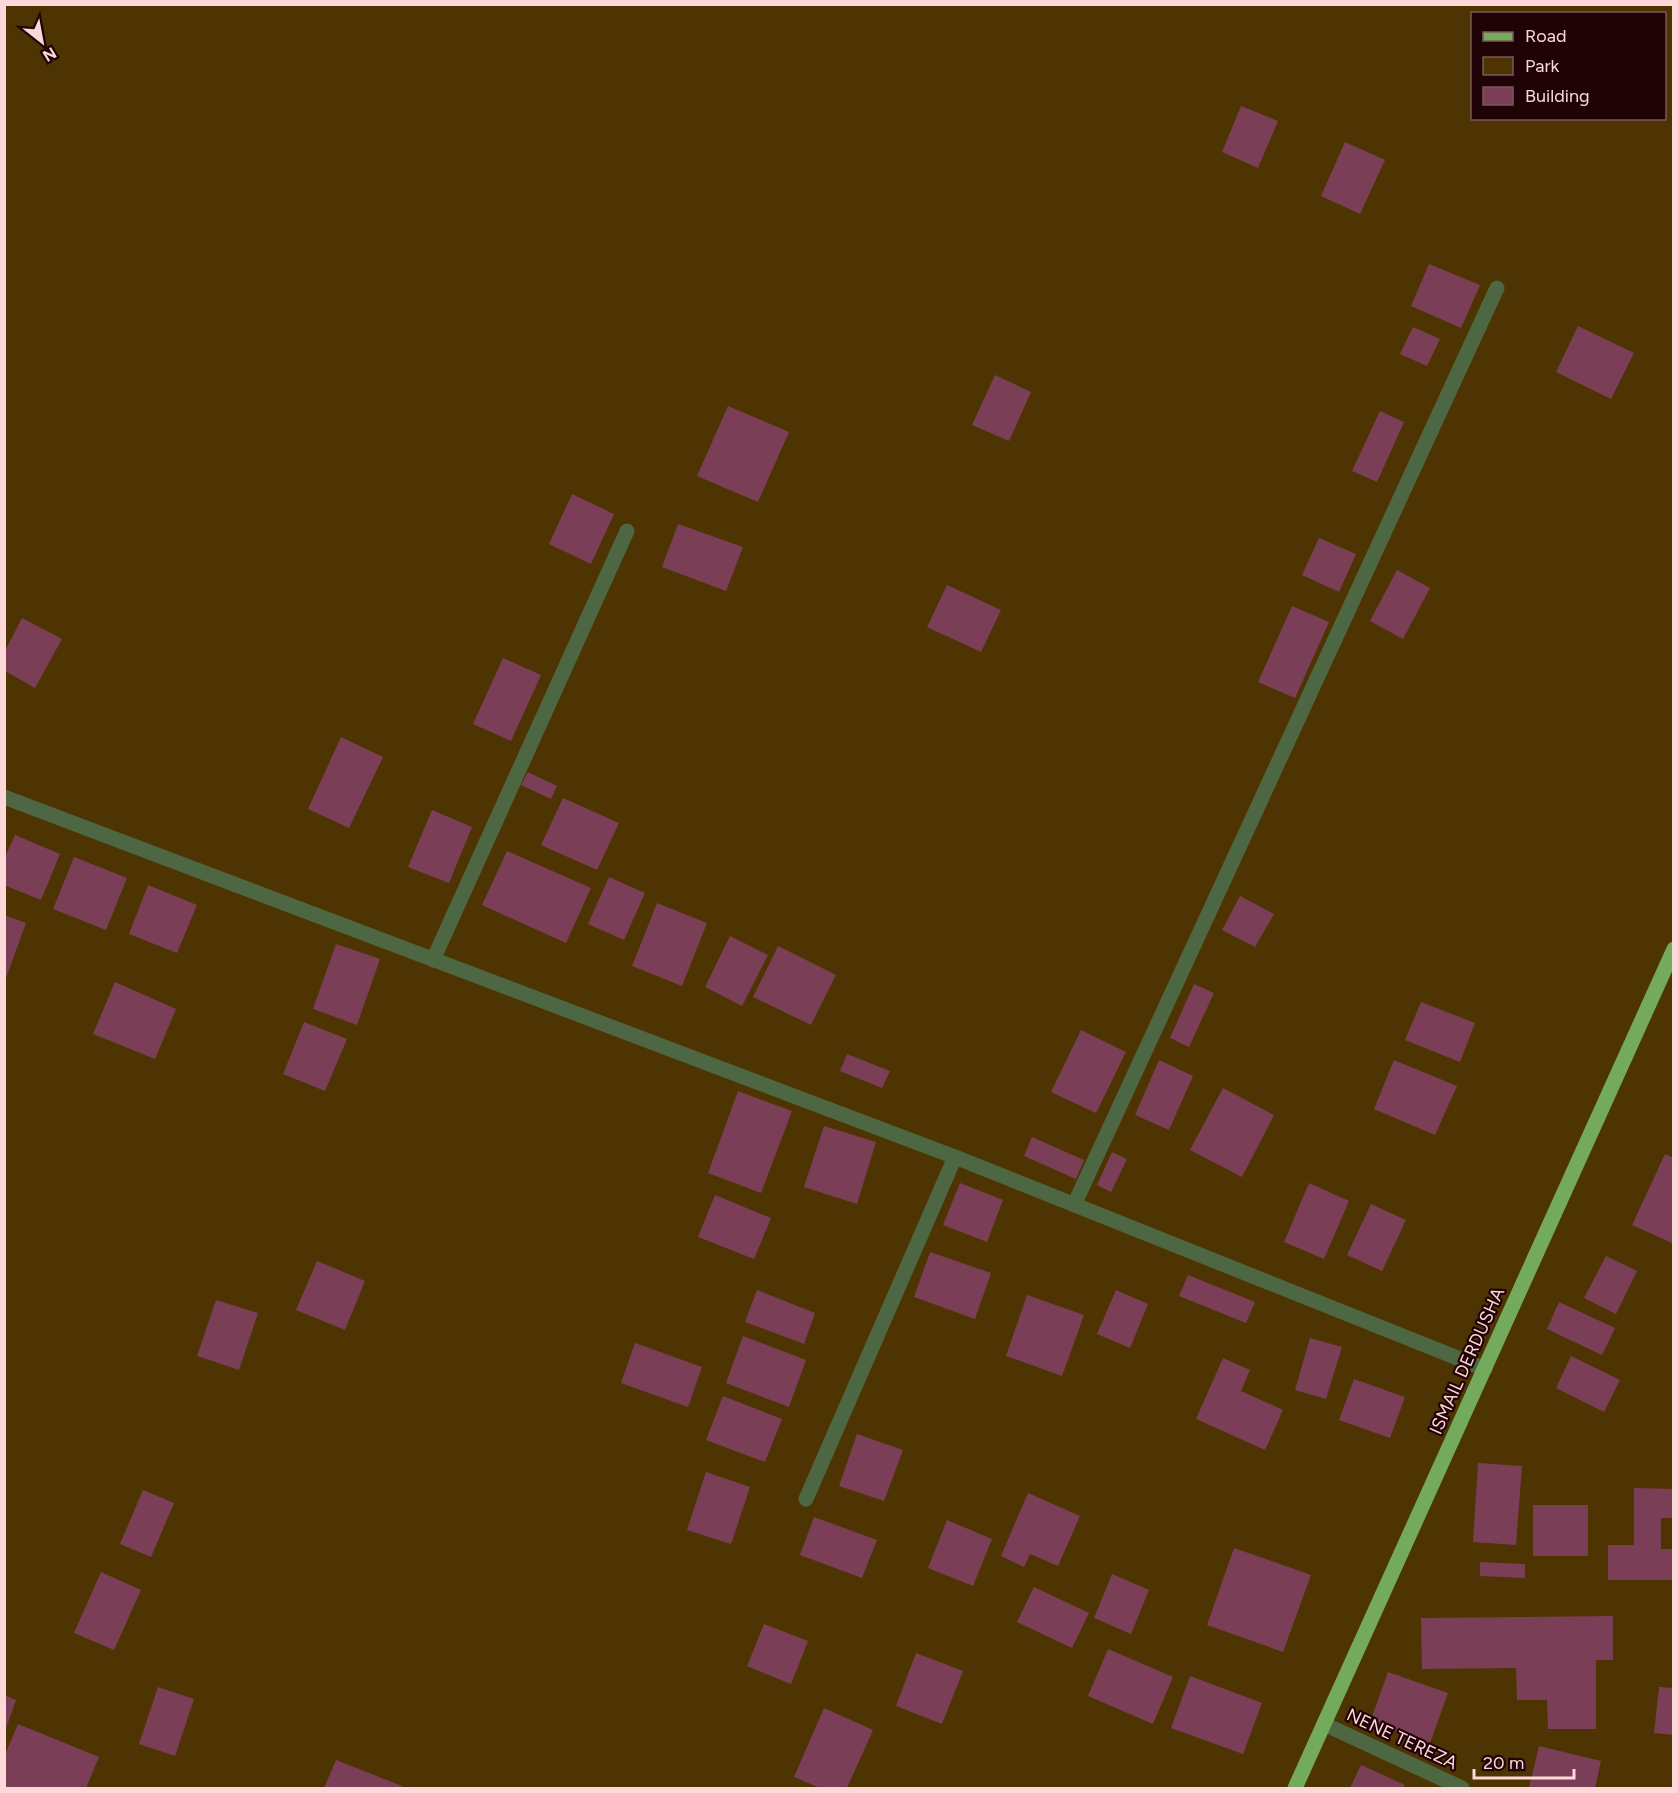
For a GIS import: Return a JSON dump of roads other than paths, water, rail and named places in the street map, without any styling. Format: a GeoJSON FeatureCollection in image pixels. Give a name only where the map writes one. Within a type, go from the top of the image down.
{"type":"FeatureCollection","features":[{"type":"Feature","properties":{"kind":"main road","name":"ISMAIL DERDUSHA"},"geometry":{"type":"LineString","coordinates":[[1295,1788],[1674,949]]}},
{"type":"Feature","properties":{"kind":"street"},"geometry":{"type":"LineString","coordinates":[[1074,1205],[1497,288]]}},
{"type":"Feature","properties":{"kind":"street"},"geometry":{"type":"LineString","coordinates":[[433,960],[627,531]]}},
{"type":"Feature","properties":{"kind":"street"},"geometry":{"type":"LineString","coordinates":[[4,797],[955,1157],[1485,1369]]}},
{"type":"Feature","properties":{"kind":"street"},"geometry":{"type":"LineString","coordinates":[[806,1499],[955,1157]]}},
{"type":"Feature","properties":{"kind":"street","name":"NENE TEREZA"},"geometry":{"type":"LineString","coordinates":[[1324,1724],[1462,1788]]}}]}
